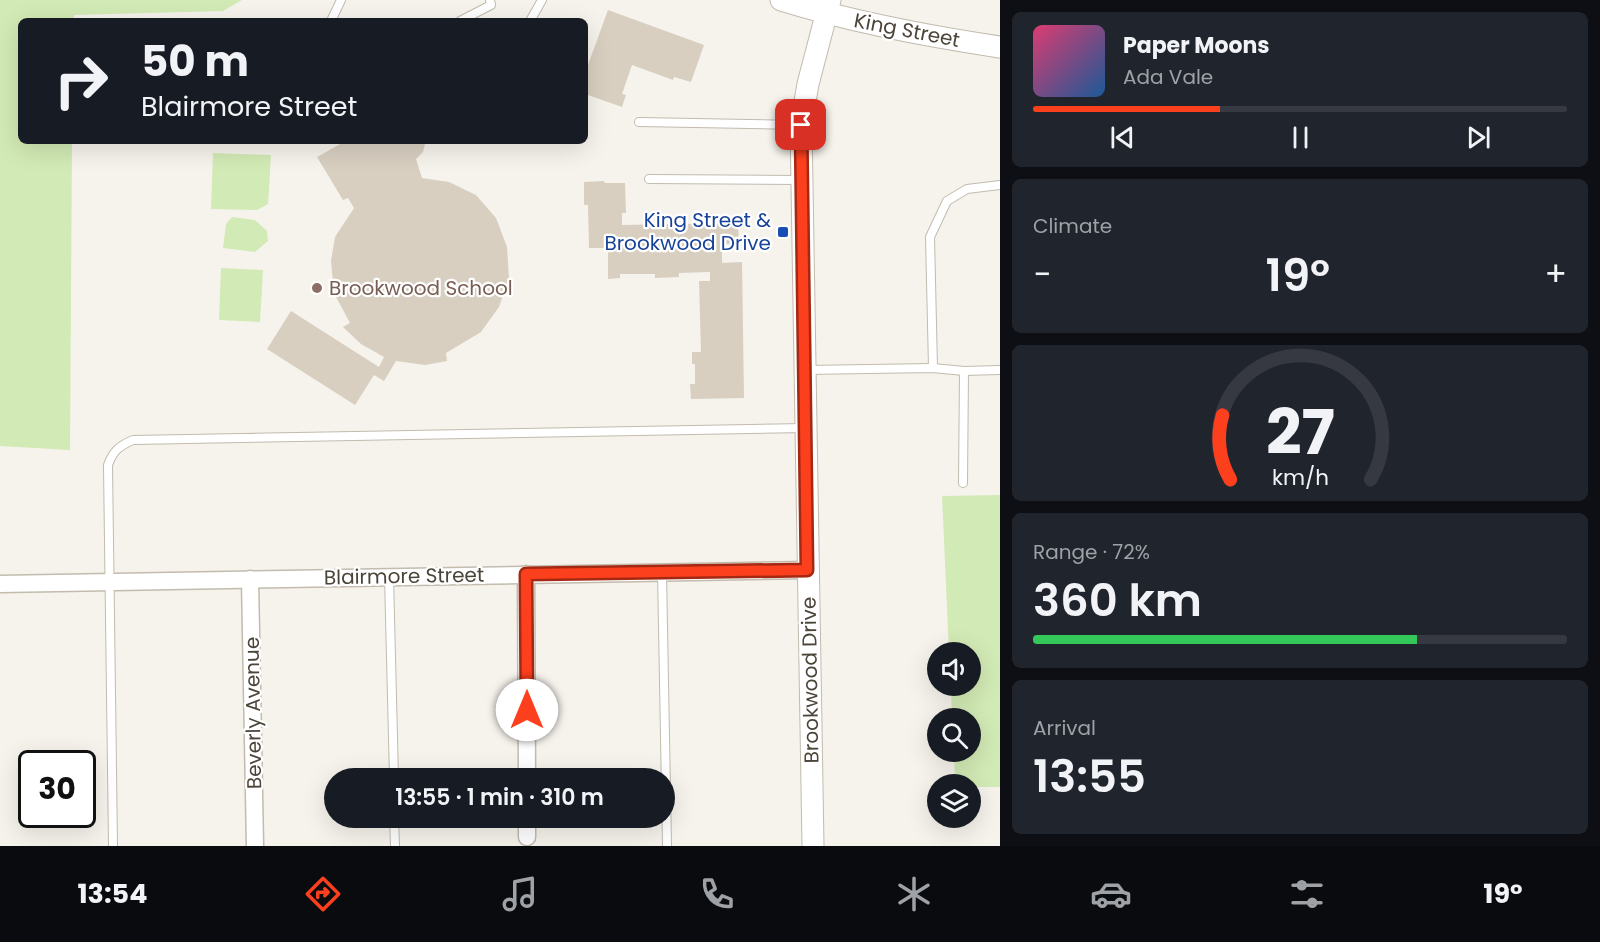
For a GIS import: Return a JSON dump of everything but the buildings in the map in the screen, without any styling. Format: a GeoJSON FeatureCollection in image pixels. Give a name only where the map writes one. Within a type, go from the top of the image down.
{"type":"FeatureCollection","features":[{"type":"Feature","properties":{"kind":"street","name":"King Street"},"geometry":{"type":"LineString","coordinates":[[781,0],[828,7],[936,37],[1000,47]]}},
{"type":"Feature","properties":{"kind":"street","name":"Brookwood Drive"},"geometry":{"type":"LineString","coordinates":[[813,846],[801,125],[808,84],[828,7]]}},
{"type":"Feature","properties":{"kind":"street","name":"Blairmore Street"},"geometry":{"type":"LineString","coordinates":[[0,584],[807,570]]}},
{"type":"Feature","properties":{"kind":"street"},"geometry":{"type":"LineString","coordinates":[[526,574],[527,768]]}},
{"type":"Feature","properties":{"kind":"street","name":"Beverly Avenue"},"geometry":{"type":"LineString","coordinates":[[250,579],[255,846]]}},
{"type":"Feature","properties":{"kind":"street"},"geometry":{"type":"LineString","coordinates":[[527,828],[527,837]]}},
{"type":"Feature","properties":{"kind":"lane"},"geometry":{"type":"LineString","coordinates":[[332,18],[341,0]]}},
{"type":"Feature","properties":{"kind":"lane"},"geometry":{"type":"LineString","coordinates":[[466,18],[491,5],[490,0]]}},
{"type":"Feature","properties":{"kind":"lane"},"geometry":{"type":"LineString","coordinates":[[532,18],[542,0]]}},
{"type":"Feature","properties":{"kind":"lane"},"geometry":{"type":"LineString","coordinates":[[639,122],[801,125]]}},
{"type":"Feature","properties":{"kind":"lane"},"geometry":{"type":"LineString","coordinates":[[650,179],[802,180]]}},
{"type":"Feature","properties":{"kind":"lane"},"geometry":{"type":"LineString","coordinates":[[933,368],[930,237],[947,201],[967,189],[1000,184]]}},
{"type":"Feature","properties":{"kind":"lane"},"geometry":{"type":"LineString","coordinates":[[804,370],[933,368],[963,371],[1000,370]]}},
{"type":"Feature","properties":{"kind":"lane"},"geometry":{"type":"LineString","coordinates":[[963,371],[963,483]]}},
{"type":"Feature","properties":{"kind":"lane"},"geometry":{"type":"LineString","coordinates":[[113,846],[108,465],[112,454],[121,445],[132,440],[805,428]]}},
{"type":"Feature","properties":{"kind":"lane"},"geometry":{"type":"LineString","coordinates":[[662,572],[667,846]]}},
{"type":"Feature","properties":{"kind":"lane"},"geometry":{"type":"LineString","coordinates":[[389,576],[394,768]]}},
{"type":"Feature","properties":{"kind":"lane"},"geometry":{"type":"LineString","coordinates":[[394,828],[395,846]]}},
{"type":"Feature","properties":{"kind":"green space"},"geometry":{"type":"Polygon","coordinates":[[[0,0],[242,0],[223,11],[74,15],[74,18],[18,18],[18,144],[72,144],[70,450],[0,446],[0,0]]]}},
{"type":"Feature","properties":{"kind":"green space"},"geometry":{"type":"Polygon","coordinates":[[[213,153],[271,155],[268,204],[257,210],[211,209],[213,153]]]}},
{"type":"Feature","properties":{"kind":"green space"},"geometry":{"type":"Polygon","coordinates":[[[232,217],[255,220],[267,231],[268,241],[255,252],[223,248],[226,224],[232,217]]]}},
{"type":"Feature","properties":{"kind":"green space"},"geometry":{"type":"Polygon","coordinates":[[[221,268],[263,270],[260,322],[219,320],[221,268]]]}},
{"type":"Feature","properties":{"kind":"green space"},"geometry":{"type":"Polygon","coordinates":[[[1000,495],[1000,787],[981,787],[981,774],[955,774],[954,762],[981,762],[981,708],[952,708],[951,696],[981,696],[981,642],[949,642],[942,496],[1000,495]]]}},
{"type":"Feature","properties":{"kind":"place","name":"King Street & Brookwood Drive"},"geometry":{"type":"Point","coordinates":[783,232]}},
{"type":"Feature","properties":{"kind":"place","name":"Brookwood School"},"geometry":{"type":"Point","coordinates":[317,288]}},
{"type":"Feature","properties":{"kind":"route"},"geometry":{"type":"LineString","coordinates":[[527,710],[526,574],[807,570],[801,125]]}}]}
